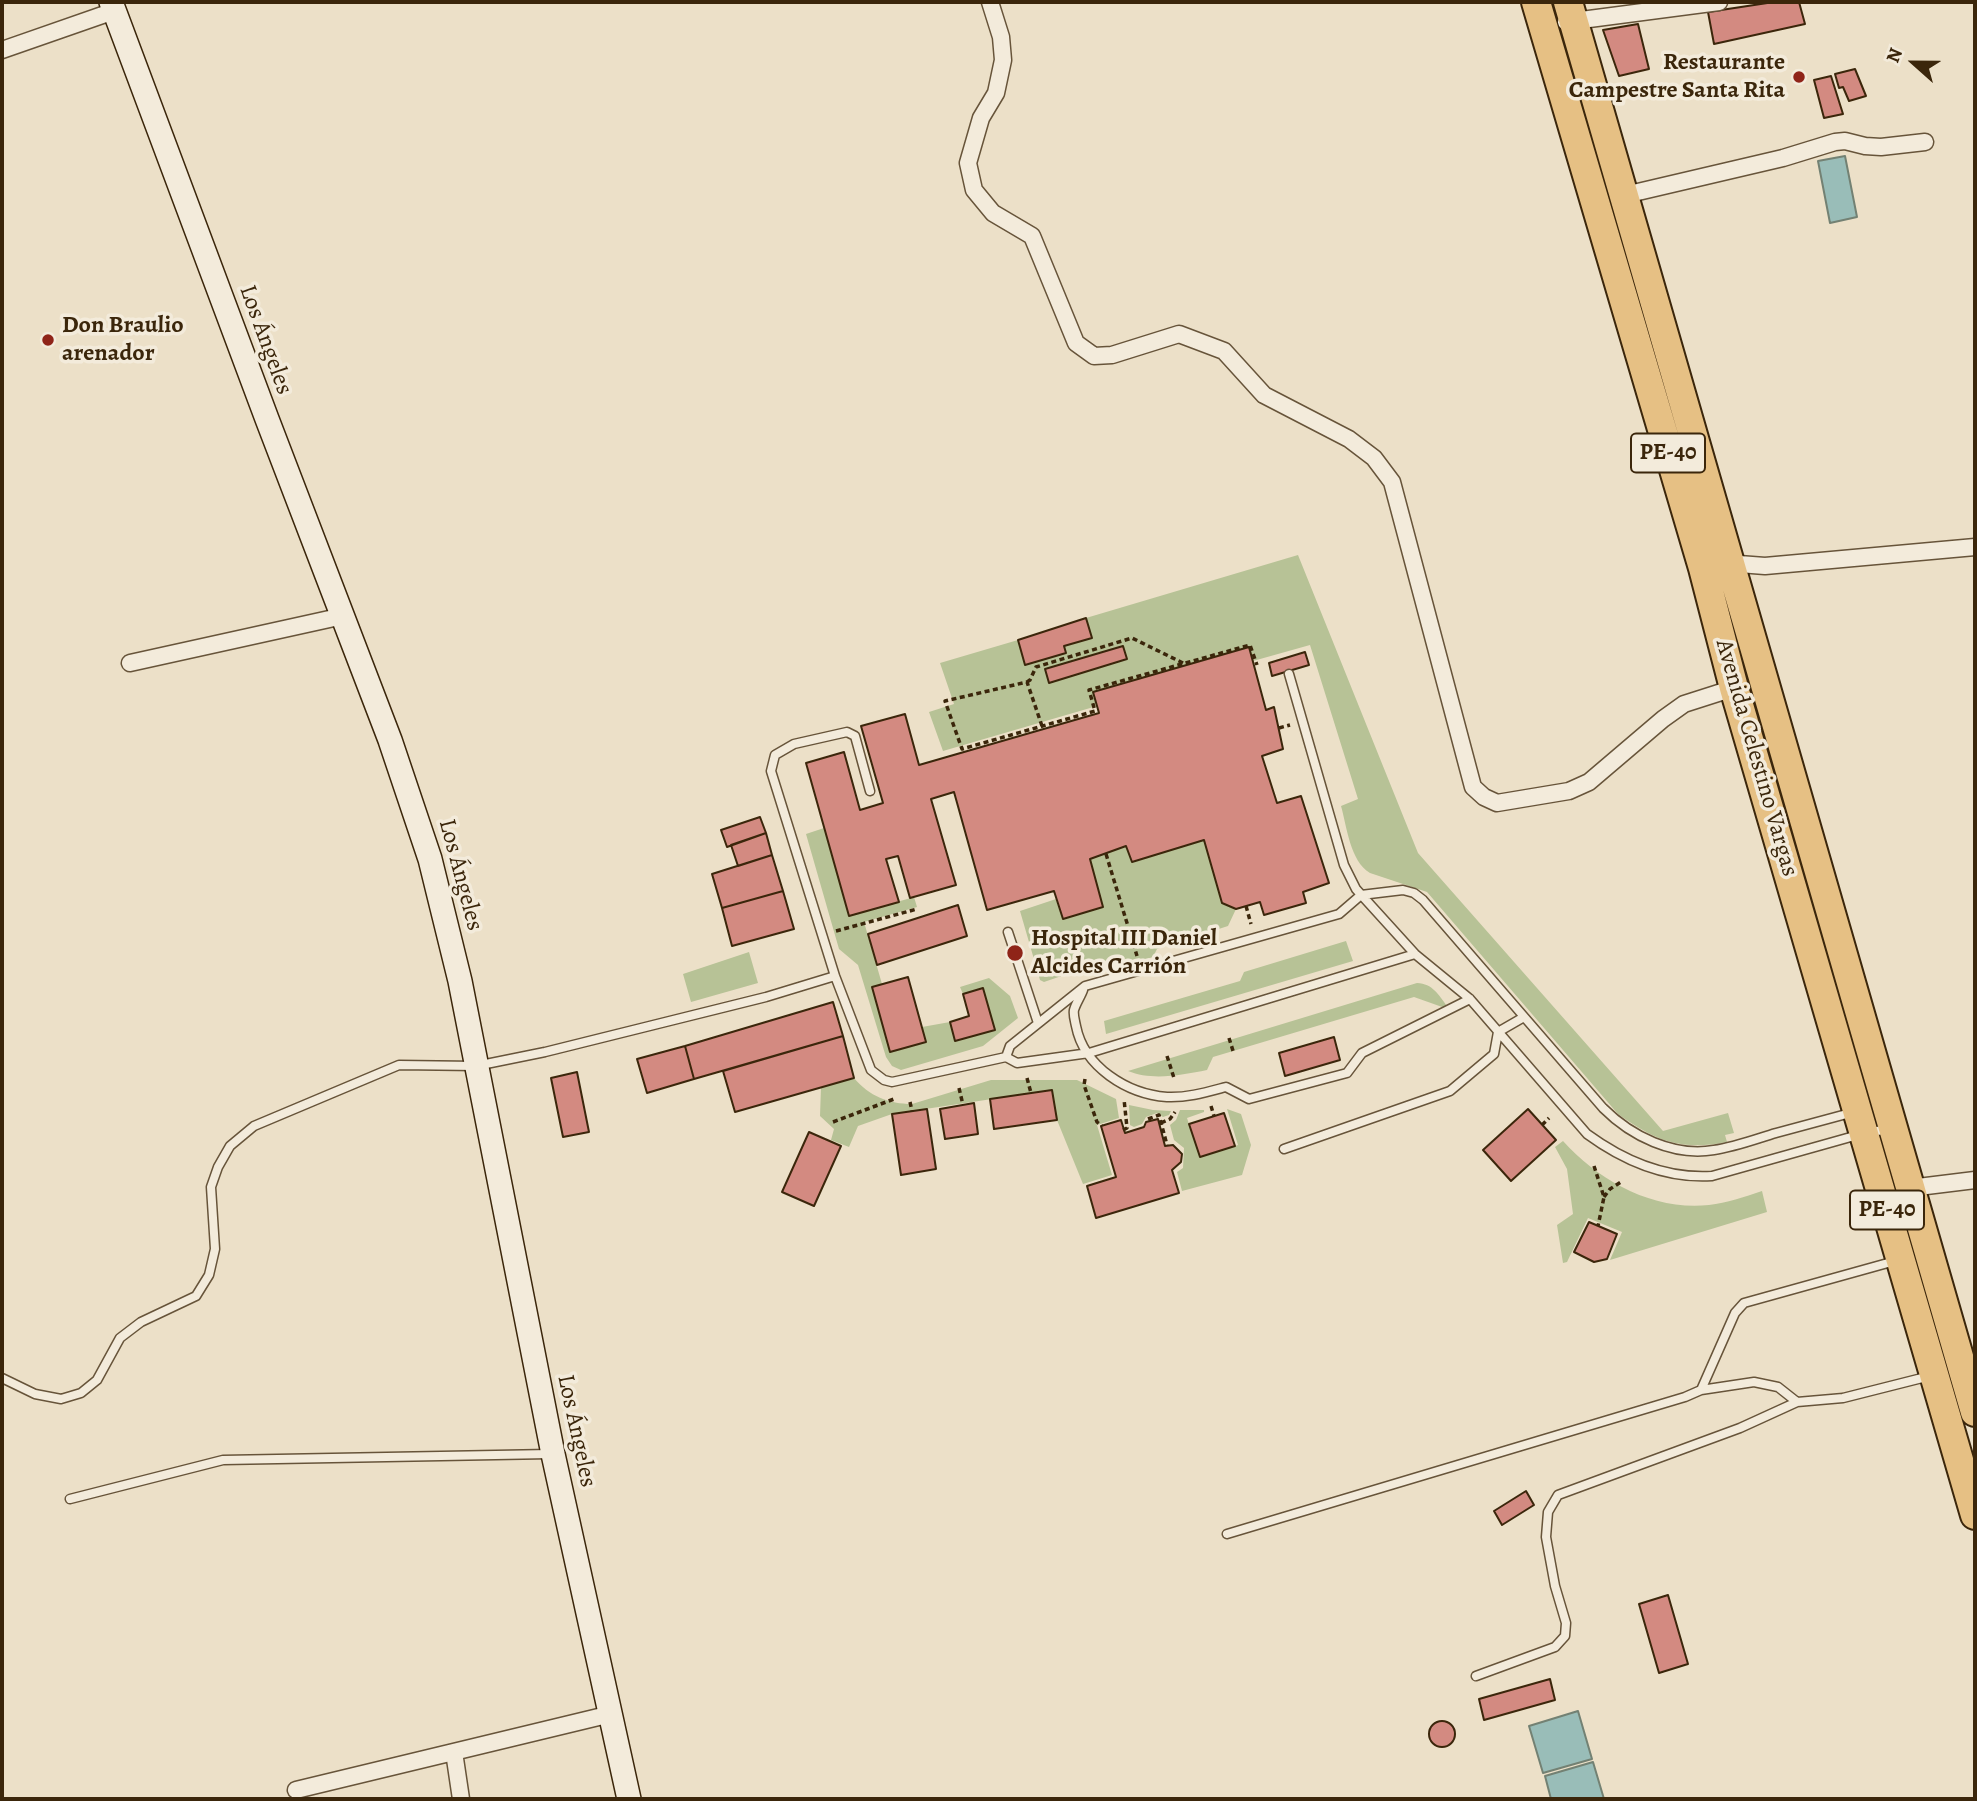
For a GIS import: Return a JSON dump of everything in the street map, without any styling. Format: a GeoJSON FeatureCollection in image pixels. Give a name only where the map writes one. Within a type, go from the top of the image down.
{"type":"FeatureCollection","features":[{"type":"Feature","properties":{"kind":"highway","name":"Avenida Celestino Vargas"},"geometry":{"type":"LineString","coordinates":[[1536,2],[1703,568],[1734,688],[1798,905],[1875,1115],[1910,1188],[1975,1515]]}},
{"type":"Feature","properties":{"kind":"highway","name":"Avenida Celestino Vargas"},"geometry":{"type":"LineString","coordinates":[[1571,10],[1884,1100],[1875,1115],[1901,1259],[1948,1370],[1975,1412]]}},
{"type":"Feature","properties":{"kind":"highway"},"geometry":{"type":"LineString","coordinates":[[1605,235],[1634,228]]}},
{"type":"Feature","properties":{"kind":"highway"},"geometry":{"type":"LineString","coordinates":[[1650,391],[1679,384]]}},
{"type":"Feature","properties":{"kind":"highway"},"geometry":{"type":"LineString","coordinates":[[1798,905],[1825,895]]}},
{"type":"Feature","properties":{"kind":"main road","name":"Los Ángeles"},"geometry":{"type":"LineString","coordinates":[[113,6],[394,752],[429,859],[460,981],[553,1454],[629,1799]]}},
{"type":"Feature","properties":{"kind":"street"},"geometry":{"type":"LineString","coordinates":[[990,2],[1001,37],[1003,60],[996,93],[981,118],[968,163],[974,190],[993,213],[1032,236],[1076,343],[1094,356],[1112,355],[1178,334],[1198,340],[1224,351],[1264,395],[1349,439],[1374,458],[1392,482],[1473,787],[1484,797],[1497,803],[1569,791],[1589,782],[1684,704],[1734,688]]}},
{"type":"Feature","properties":{"kind":"street"},"geometry":{"type":"LineString","coordinates":[[1544,29],[1571,10],[1719,2]]}},
{"type":"Feature","properties":{"kind":"street"},"geometry":{"type":"LineString","coordinates":[[2,50],[113,6]]}},
{"type":"Feature","properties":{"kind":"street"},"geometry":{"type":"LineString","coordinates":[[1625,195],[1783,158],[1835,142],[1881,147],[1925,142]]}},
{"type":"Feature","properties":{"kind":"street"},"geometry":{"type":"LineString","coordinates":[[1703,568],[1731,562],[1765,566],[1975,547]]}},
{"type":"Feature","properties":{"kind":"street"},"geometry":{"type":"LineString","coordinates":[[130,663],[342,615]]}},
{"type":"Feature","properties":{"kind":"street"},"geometry":{"type":"LineString","coordinates":[[1910,1188],[1975,1180]]}},
{"type":"Feature","properties":{"kind":"street"},"geometry":{"type":"LineString","coordinates":[[296,1790],[611,1714]]}},
{"type":"Feature","properties":{"kind":"street"},"geometry":{"type":"LineString","coordinates":[[454,1752],[461,1799]]}},
{"type":"Feature","properties":{"kind":"lane"},"geometry":{"type":"LineString","coordinates":[[1289,674],[1344,865],[1356,889],[1415,954],[1470,999],[1587,1134],[1608,1149],[1660,1172],[1691,1177],[1712,1176],[1875,1115]]}},
{"type":"Feature","properties":{"kind":"lane"},"geometry":{"type":"LineString","coordinates":[[870,791],[855,736],[848,732],[794,744],[775,755],[771,771],[835,976],[871,1070],[884,1080],[892,1082],[1006,1057],[1017,1063],[1089,1053],[1415,954]]}},
{"type":"Feature","properties":{"kind":"lane"},"geometry":{"type":"LineString","coordinates":[[1006,1057],[1010,1046],[1085,986],[1339,914],[1361,895],[1403,890],[1414,893],[1423,900],[1618,1122],[1658,1144],[1679,1149],[1714,1150],[1875,1115]]}},
{"type":"Feature","properties":{"kind":"lane"},"geometry":{"type":"LineString","coordinates":[[1008,932],[1038,1023]]}},
{"type":"Feature","properties":{"kind":"lane"},"geometry":{"type":"LineString","coordinates":[[2,1378],[35,1394],[61,1399],[80,1393],[97,1380],[120,1338],[141,1322],[196,1296],[209,1275],[215,1249],[211,1187],[214,1177],[230,1146],[254,1126],[399,1065],[476,1066],[545,1052],[753,1000],[835,976]]}},
{"type":"Feature","properties":{"kind":"lane"},"geometry":{"type":"LineString","coordinates":[[1085,986],[1073,1012],[1079,1040],[1100,1068],[1114,1080],[1137,1091],[1168,1097],[1200,1094],[1226,1087],[1249,1099],[1347,1073],[1362,1053],[1470,999]]}},
{"type":"Feature","properties":{"kind":"lane"},"geometry":{"type":"LineString","coordinates":[[1284,1149],[1450,1091],[1494,1054],[1498,1032],[1524,1017]]}},
{"type":"Feature","properties":{"kind":"lane"},"geometry":{"type":"LineString","coordinates":[[1701,1390],[1735,1312],[1744,1303],[1901,1259]]}},
{"type":"Feature","properties":{"kind":"lane"},"geometry":{"type":"LineString","coordinates":[[1476,1676],[1555,1647],[1565,1636],[1566,1623],[1555,1586],[1546,1537],[1548,1512],[1558,1495],[1741,1428],[1797,1402],[1843,1398],[1948,1370]]}},
{"type":"Feature","properties":{"kind":"lane"},"geometry":{"type":"LineString","coordinates":[[1227,1534],[1701,1390],[1754,1382],[1778,1387],[1797,1402]]}},
{"type":"Feature","properties":{"kind":"lane"},"geometry":{"type":"LineString","coordinates":[[70,1499],[223,1460],[553,1454]]}},
{"type":"Feature","properties":{"kind":"path"},"geometry":{"type":"LineString","coordinates":[[1183,663],[1132,638],[1036,667],[1030,680],[945,701],[962,749],[1095,711],[1089,690],[1250,645],[1257,664]]}},
{"type":"Feature","properties":{"kind":"path"},"geometry":{"type":"LineString","coordinates":[[1027,681],[1042,726]]}},
{"type":"Feature","properties":{"kind":"path"},"geometry":{"type":"LineString","coordinates":[[1106,854],[1139,965]]}},
{"type":"Feature","properties":{"kind":"path"},"geometry":{"type":"LineString","coordinates":[[1246,905],[1254,931]]}},
{"type":"Feature","properties":{"kind":"path"},"geometry":{"type":"LineString","coordinates":[[831,933],[917,909]]}},
{"type":"Feature","properties":{"kind":"path"},"geometry":{"type":"LineString","coordinates":[[1229,1038],[1234,1054]]}},
{"type":"Feature","properties":{"kind":"path"},"geometry":{"type":"LineString","coordinates":[[1167,1056],[1174,1078]]}},
{"type":"Feature","properties":{"kind":"path"},"geometry":{"type":"LineString","coordinates":[[1027,1078],[1031,1093]]}},
{"type":"Feature","properties":{"kind":"path"},"geometry":{"type":"LineString","coordinates":[[1085,1079],[1084,1085],[1097,1122],[1102,1126]]}},
{"type":"Feature","properties":{"kind":"path"},"geometry":{"type":"LineString","coordinates":[[960,1088],[963,1105]]}},
{"type":"Feature","properties":{"kind":"path"},"geometry":{"type":"LineString","coordinates":[[833,1122],[894,1099]]}},
{"type":"Feature","properties":{"kind":"path"},"geometry":{"type":"LineString","coordinates":[[1124,1099],[1127,1128],[1124,1130]]}},
{"type":"Feature","properties":{"kind":"path"},"geometry":{"type":"LineString","coordinates":[[910,1102],[912,1111]]}},
{"type":"Feature","properties":{"kind":"path"},"geometry":{"type":"LineString","coordinates":[[1211,1106],[1214,1116]]}},
{"type":"Feature","properties":{"kind":"path"},"geometry":{"type":"LineString","coordinates":[[1161,1124],[1170,1119],[1176,1108]]}},
{"type":"Feature","properties":{"kind":"path"},"geometry":{"type":"LineString","coordinates":[[1148,1119],[1159,1115],[1167,1145]]}},
{"type":"Feature","properties":{"kind":"path"},"geometry":{"type":"LineString","coordinates":[[1542,1125],[1549,1118]]}},
{"type":"Feature","properties":{"kind":"path"},"geometry":{"type":"LineString","coordinates":[[1594,1166],[1604,1197]]}},
{"type":"Feature","properties":{"kind":"path"},"geometry":{"type":"LineString","coordinates":[[1598,1226],[1604,1197],[1621,1182]]}},
{"type":"Feature","properties":{"kind":"green space"},"geometry":{"type":"Polygon","coordinates":[[[1298,555],[1418,853],[1663,1131],[1728,1113],[1734,1133],[1725,1135],[1727,1142],[1695,1145],[1669,1142],[1644,1131],[1618,1114],[1427,892],[1370,873],[1363,868],[1350,843],[1341,806],[1358,799],[1310,645],[1253,661],[1249,648],[1093,692],[1097,706],[943,751],[929,712],[954,704],[940,663],[1018,640],[1026,665],[1066,653],[1064,646],[1092,638],[1086,618],[1298,555]],[[1123,646],[1046,669],[1049,683],[1127,659],[1123,646]]]}},
{"type":"Feature","properties":{"kind":"green space"},"geometry":{"type":"Polygon","coordinates":[[[824,828],[849,916],[914,897],[917,907],[864,922],[882,984],[872,988],[890,1052],[926,1042],[922,1027],[950,1022],[955,1041],[994,1030],[983,988],[963,994],[960,987],[989,978],[1010,996],[1018,1018],[983,1046],[901,1070],[892,1066],[886,1057],[858,965],[839,949],[806,834],[824,828]]]}},
{"type":"Feature","properties":{"kind":"green space"},"geometry":{"type":"Polygon","coordinates":[[[1204,840],[1222,903],[1236,909],[1228,926],[1157,949],[1153,957],[1126,965],[1111,959],[1044,982],[1040,980],[1020,911],[1056,899],[1063,919],[1102,907],[1090,859],[1126,846],[1132,862],[1204,840]]]}},
{"type":"Feature","properties":{"kind":"green space"},"geometry":{"type":"Polygon","coordinates":[[[1346,941],[1353,961],[1106,1034],[1104,1021],[1240,981],[1244,972],[1346,941]]]}},
{"type":"Feature","properties":{"kind":"green space"},"geometry":{"type":"Polygon","coordinates":[[[749,952],[758,983],[691,1002],[683,974],[749,952]]]}},
{"type":"Feature","properties":{"kind":"green space"},"geometry":{"type":"Polygon","coordinates":[[[1417,983],[1431,988],[1447,1006],[1445,1008],[1414,997],[1213,1057],[1207,1070],[1157,1076],[1128,1071],[1417,983]]]}},
{"type":"Feature","properties":{"kind":"green space"},"geometry":{"type":"Polygon","coordinates":[[[854,1078],[866,1090],[880,1098],[912,1104],[991,1080],[1077,1080],[1116,1099],[1119,1118],[1097,1125],[1112,1175],[1083,1184],[1057,1120],[1052,1090],[892,1114],[858,1126],[849,1147],[831,1140],[834,1129],[820,1116],[821,1087],[854,1078]]]}},
{"type":"Feature","properties":{"kind":"green space"},"geometry":{"type":"Polygon","coordinates":[[[1129,1105],[1171,1111],[1163,1117],[1157,1113],[1146,1117],[1142,1124],[1134,1127],[1130,1125],[1129,1105]]]}},
{"type":"Feature","properties":{"kind":"green space"},"geometry":{"type":"Polygon","coordinates":[[[1227,1109],[1241,1114],[1251,1145],[1242,1175],[1182,1191],[1177,1172],[1183,1168],[1184,1148],[1174,1140],[1170,1125],[1176,1120],[1180,1110],[1204,1110],[1187,1118],[1200,1157],[1238,1145],[1227,1109]]]}},
{"type":"Feature","properties":{"kind":"green space"},"geometry":{"type":"Polygon","coordinates":[[[1563,1141],[1593,1169],[1628,1190],[1648,1198],[1688,1206],[1709,1205],[1762,1191],[1767,1212],[1610,1260],[1622,1232],[1588,1218],[1567,1262],[1563,1263],[1557,1225],[1573,1214],[1567,1169],[1555,1147],[1563,1141]]]}},
{"type":"Feature","properties":{"kind":"water"},"geometry":{"type":"Polygon","coordinates":[[[1845,156],[1857,217],[1830,223],[1818,161],[1845,156]]]}},
{"type":"Feature","properties":{"kind":"water"},"geometry":{"type":"Polygon","coordinates":[[[1578,1711],[1592,1759],[1543,1773],[1529,1726],[1578,1711]]]}},
{"type":"Feature","properties":{"kind":"water"},"geometry":{"type":"Polygon","coordinates":[[[1593,1762],[1604,1799],[1551,1799],[1545,1776],[1593,1762]]]}},
{"type":"Feature","properties":{"kind":"building"},"geometry":{"type":"Polygon","coordinates":[[[1774,2],[1799,2],[1805,24],[1714,44],[1708,12],[1774,2]]]}},
{"type":"Feature","properties":{"kind":"building"},"geometry":{"type":"Polygon","coordinates":[[[1638,24],[1649,69],[1619,76],[1603,30],[1638,24]]]}},
{"type":"Feature","properties":{"kind":"building"},"geometry":{"type":"Polygon","coordinates":[[[1855,69],[1866,96],[1849,101],[1843,87],[1839,88],[1835,74],[1855,69]]]}},
{"type":"Feature","properties":{"kind":"building"},"geometry":{"type":"Polygon","coordinates":[[[1831,76],[1843,114],[1824,118],[1814,80],[1831,76]]]}},
{"type":"Feature","properties":{"kind":"building"},"geometry":{"type":"Polygon","coordinates":[[[1086,618],[1092,638],[1064,646],[1066,653],[1025,665],[1018,640],[1086,618]]]}},
{"type":"Feature","properties":{"kind":"building"},"geometry":{"type":"Polygon","coordinates":[[[1123,646],[1127,659],[1049,683],[1045,669],[1123,646]]]}},
{"type":"Feature","properties":{"kind":"building"},"geometry":{"type":"Polygon","coordinates":[[[1249,647],[1266,710],[1274,707],[1283,749],[1262,756],[1277,803],[1301,796],[1329,883],[1303,892],[1306,903],[1264,915],[1260,902],[1236,909],[1222,903],[1204,840],[1132,862],[1126,846],[1090,859],[1103,907],[1063,919],[1054,891],[987,910],[954,792],[931,799],[956,885],[910,898],[898,856],[886,859],[899,902],[849,916],[806,763],[844,752],[860,810],[883,803],[861,726],[905,714],[919,765],[1099,713],[1093,692],[1249,647]]]}},
{"type":"Feature","properties":{"kind":"building"},"geometry":{"type":"Polygon","coordinates":[[[1305,652],[1309,665],[1272,676],[1269,663],[1305,652]]]}},
{"type":"Feature","properties":{"kind":"building"},"geometry":{"type":"Polygon","coordinates":[[[760,817],[766,833],[727,847],[721,830],[760,817]]]}},
{"type":"Feature","properties":{"kind":"building"},"geometry":{"type":"Polygon","coordinates":[[[766,833],[772,855],[738,866],[731,845],[766,833]]]}},
{"type":"Feature","properties":{"kind":"building"},"geometry":{"type":"Polygon","coordinates":[[[772,855],[783,891],[722,908],[712,874],[772,855]]]}},
{"type":"Feature","properties":{"kind":"building"},"geometry":{"type":"Polygon","coordinates":[[[783,891],[794,929],[732,946],[722,908],[783,891]]]}},
{"type":"Feature","properties":{"kind":"building"},"geometry":{"type":"Polygon","coordinates":[[[958,905],[967,936],[877,965],[868,934],[958,905]]]}},
{"type":"Feature","properties":{"kind":"building"},"geometry":{"type":"Polygon","coordinates":[[[908,977],[926,1042],[890,1052],[872,987],[908,977]]]}},
{"type":"Feature","properties":{"kind":"building"},"geometry":{"type":"Polygon","coordinates":[[[983,988],[995,1030],[955,1041],[950,1022],[969,1016],[963,994],[983,988]]]}},
{"type":"Feature","properties":{"kind":"building"},"geometry":{"type":"Polygon","coordinates":[[[833,1002],[843,1036],[694,1079],[685,1046],[833,1002]]]}},
{"type":"Feature","properties":{"kind":"building"},"geometry":{"type":"Polygon","coordinates":[[[843,1036],[854,1078],[735,1112],[723,1071],[843,1036]]]}},
{"type":"Feature","properties":{"kind":"building"},"geometry":{"type":"Polygon","coordinates":[[[1334,1037],[1340,1060],[1285,1076],[1279,1053],[1334,1037]]]}},
{"type":"Feature","properties":{"kind":"building"},"geometry":{"type":"Polygon","coordinates":[[[685,1046],[694,1079],[647,1093],[637,1059],[685,1046]]]}},
{"type":"Feature","properties":{"kind":"building"},"geometry":{"type":"Polygon","coordinates":[[[577,1072],[589,1132],[563,1137],[551,1078],[577,1072]]]}},
{"type":"Feature","properties":{"kind":"building"},"geometry":{"type":"Polygon","coordinates":[[[1052,1090],[1057,1120],[994,1129],[990,1099],[1052,1090]]]}},
{"type":"Feature","properties":{"kind":"building"},"geometry":{"type":"Polygon","coordinates":[[[974,1103],[978,1134],[945,1139],[940,1109],[974,1103]]]}},
{"type":"Feature","properties":{"kind":"building"},"geometry":{"type":"Polygon","coordinates":[[[927,1109],[936,1169],[901,1175],[892,1114],[927,1109]]]}},
{"type":"Feature","properties":{"kind":"building"},"geometry":{"type":"Polygon","coordinates":[[[1528,1109],[1556,1140],[1511,1181],[1483,1150],[1528,1109]]]}},
{"type":"Feature","properties":{"kind":"building"},"geometry":{"type":"Polygon","coordinates":[[[1224,1113],[1235,1146],[1200,1157],[1189,1124],[1224,1113]]]}},
{"type":"Feature","properties":{"kind":"building"},"geometry":{"type":"Polygon","coordinates":[[[1158,1119],[1165,1146],[1173,1145],[1182,1154],[1181,1162],[1172,1170],[1179,1193],[1096,1218],[1087,1186],[1116,1177],[1101,1126],[1121,1120],[1125,1133],[1158,1119]]]}},
{"type":"Feature","properties":{"kind":"building"},"geometry":{"type":"Polygon","coordinates":[[[809,1132],[841,1146],[814,1206],[782,1192],[809,1132]]]}},
{"type":"Feature","properties":{"kind":"building"},"geometry":{"type":"Polygon","coordinates":[[[1589,1222],[1617,1234],[1607,1259],[1594,1262],[1574,1252],[1589,1222]]]}},
{"type":"Feature","properties":{"kind":"building"},"geometry":{"type":"Polygon","coordinates":[[[1526,1491],[1534,1505],[1502,1525],[1494,1511],[1526,1491]]]}},
{"type":"Feature","properties":{"kind":"building"},"geometry":{"type":"Polygon","coordinates":[[[1668,1595],[1688,1664],[1659,1673],[1639,1604],[1668,1595]]]}},
{"type":"Feature","properties":{"kind":"building"},"geometry":{"type":"Polygon","coordinates":[[[1550,1679],[1555,1700],[1484,1720],[1479,1699],[1550,1679]]]}},
{"type":"Feature","properties":{"kind":"building"},"geometry":{"type":"Polygon","coordinates":[[[1442,1721],[1451,1725],[1455,1734],[1451,1743],[1442,1747],[1433,1743],[1429,1734],[1433,1725],[1442,1721]]]}},
{"type":"Feature","properties":{"kind":"place","name":"Restaurante Campestre Santa Rita"},"geometry":{"type":"Point","coordinates":[1799,77]}},
{"type":"Feature","properties":{"kind":"place","name":"Don Braulio arenador"},"geometry":{"type":"Point","coordinates":[48,340]}},
{"type":"Feature","properties":{"kind":"place","name":"Hospital III Daniel Alcides Carrión"},"geometry":{"type":"Point","coordinates":[1015,953]}}]}
